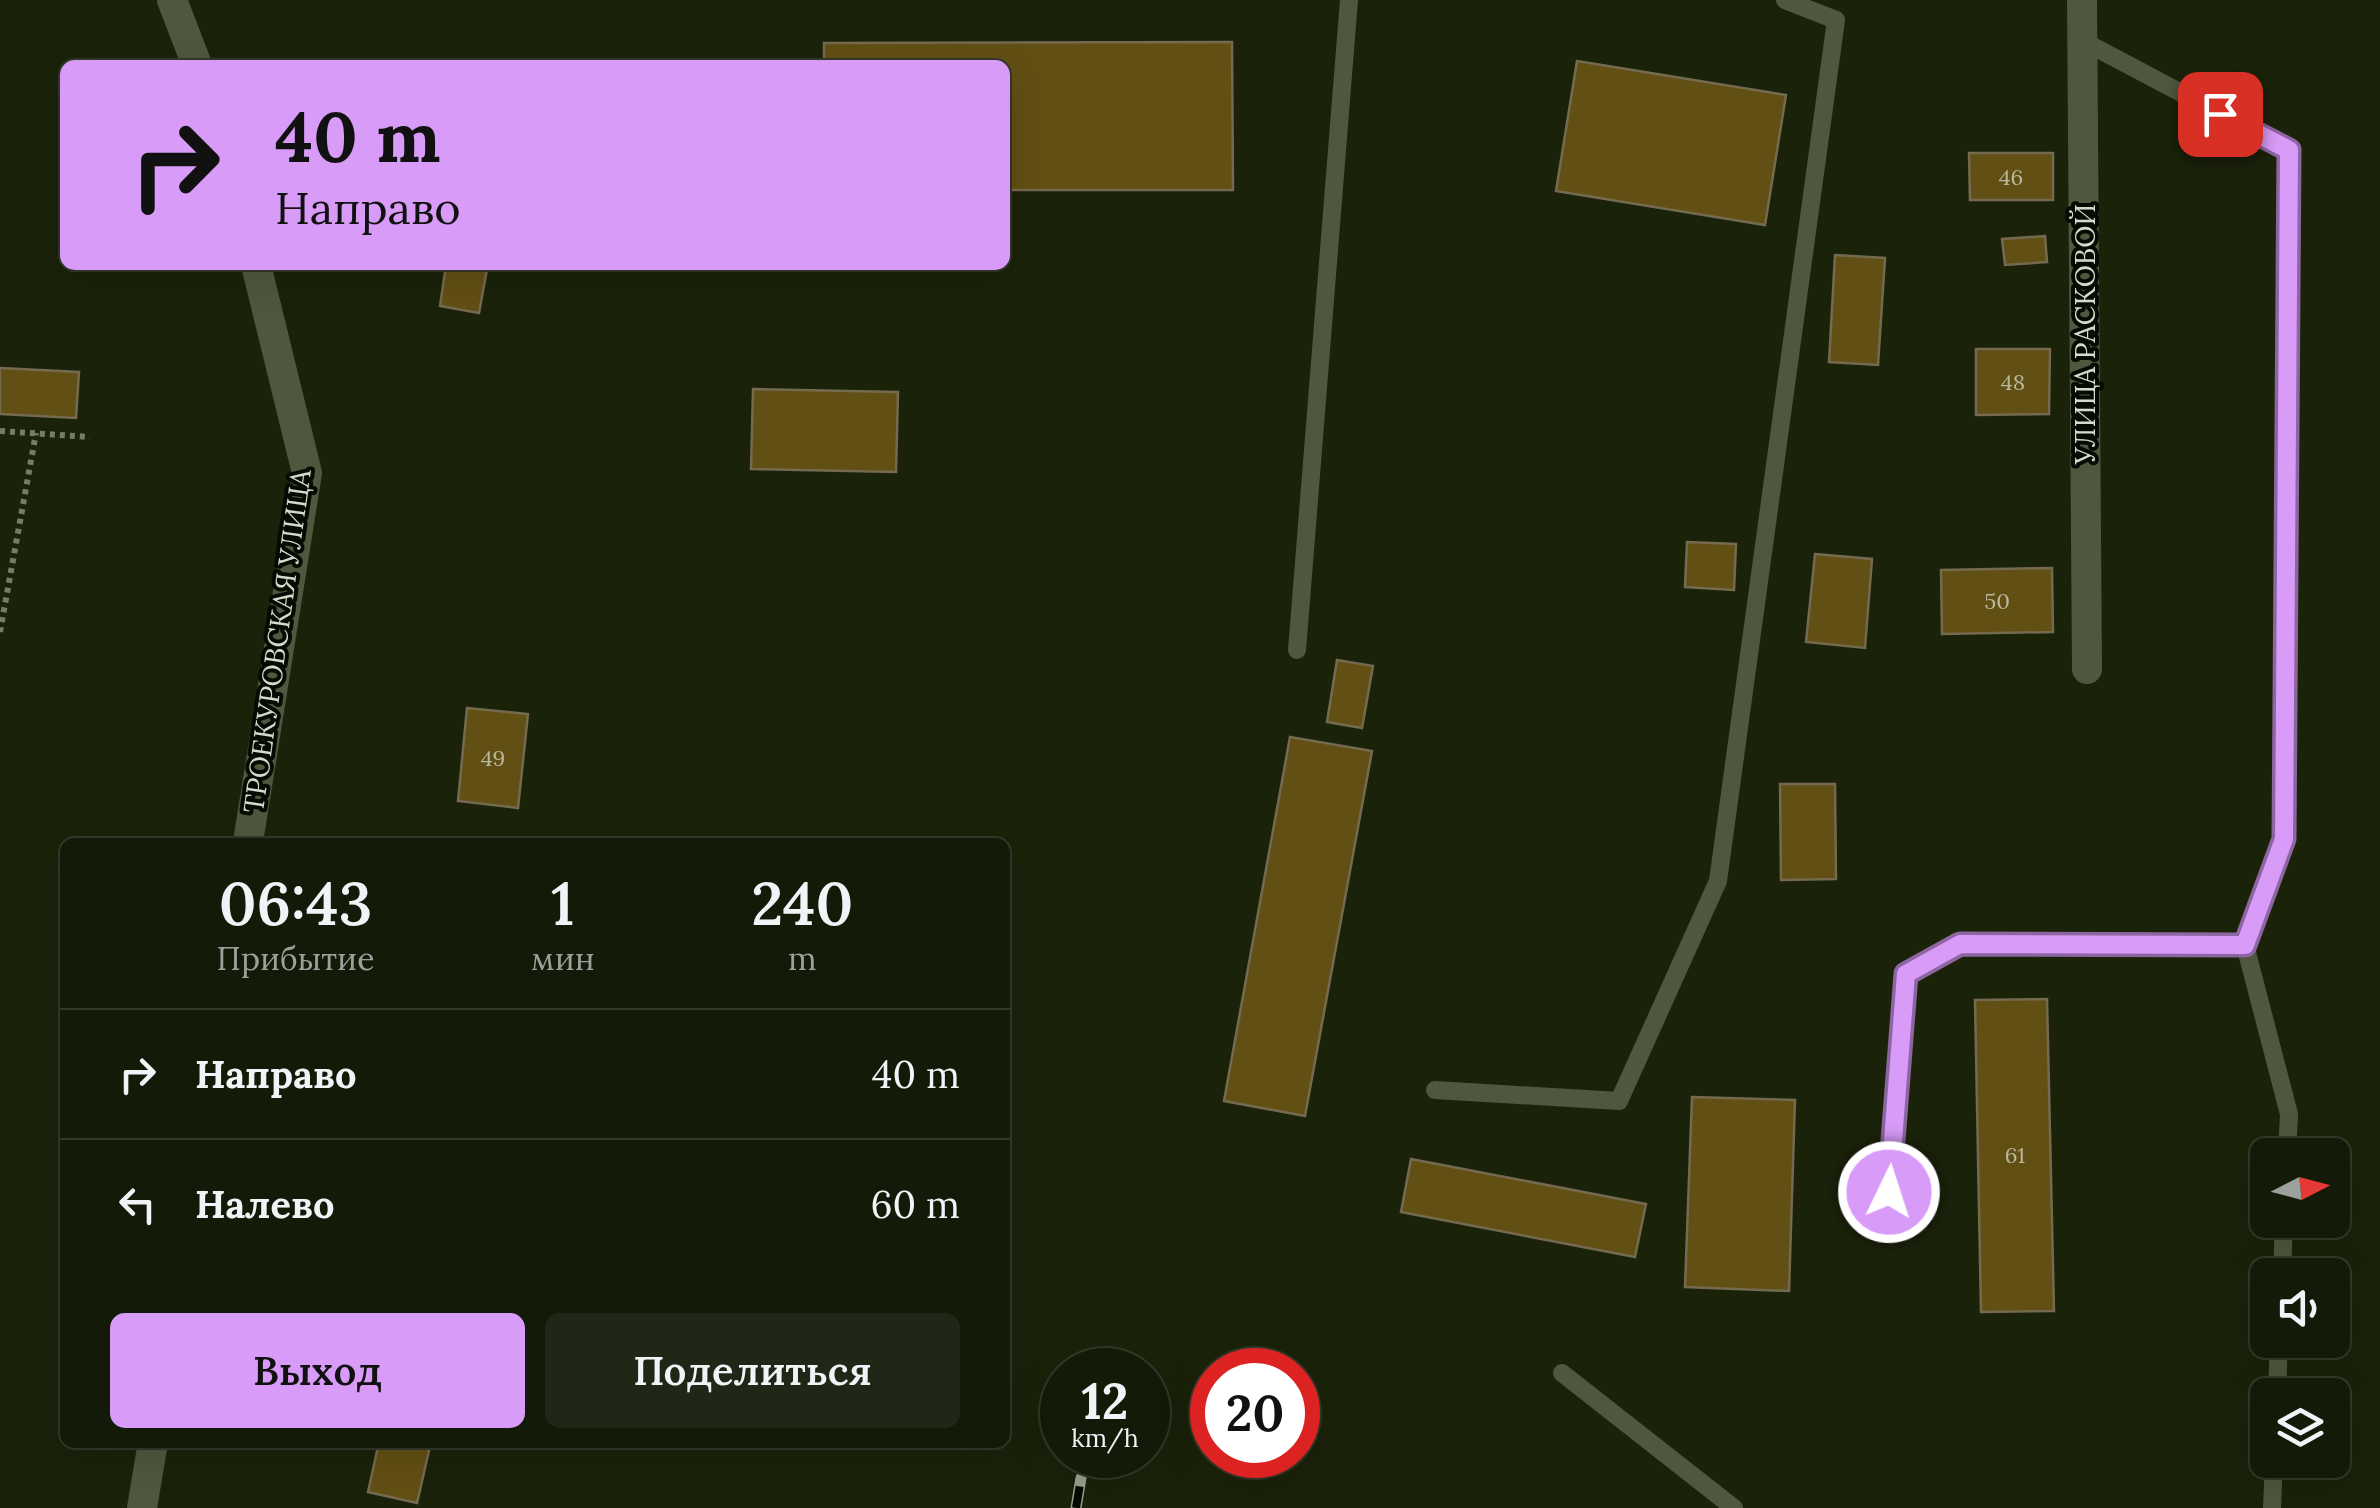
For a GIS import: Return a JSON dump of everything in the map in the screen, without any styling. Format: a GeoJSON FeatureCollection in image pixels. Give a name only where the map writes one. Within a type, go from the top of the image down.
{"type":"FeatureCollection","features":[{"type":"Feature","properties":{"kind":"street"},"geometry":{"type":"LineString","coordinates":[[172,0],[195,60]]}},
{"type":"Feature","properties":{"kind":"street","name":"УЛИЦА РАСКОВОЙ"},"geometry":{"type":"LineString","coordinates":[[2082,0],[2087,669]]}},
{"type":"Feature","properties":{"kind":"street","name":"ТРОЕКУРОВСКАЯ УЛИЦА"},"geometry":{"type":"LineString","coordinates":[[249,838],[306,473],[257,270]]}},
{"type":"Feature","properties":{"kind":"street"},"geometry":{"type":"LineString","coordinates":[[142,1508],[151,1448]]}},
{"type":"Feature","properties":{"kind":"lane"},"geometry":{"type":"LineString","coordinates":[[1297,650],[1349,0]]}},
{"type":"Feature","properties":{"kind":"lane"},"geometry":{"type":"LineString","coordinates":[[1434,1090],[1619,1101],[1718,881],[1836,20],[1786,0]]}},
{"type":"Feature","properties":{"kind":"lane"},"geometry":{"type":"LineString","coordinates":[[2083,41],[2289,150],[2284,839],[2245,945],[2289,1114],[2288,1138]]}},
{"type":"Feature","properties":{"kind":"lane"},"geometry":{"type":"LineString","coordinates":[[1889,1192],[1906,974],[1960,944],[2245,945]]}},
{"type":"Feature","properties":{"kind":"lane"},"geometry":{"type":"LineString","coordinates":[[1562,1372],[1734,1508]]}},
{"type":"Feature","properties":{"kind":"lane"},"geometry":{"type":"LineString","coordinates":[[2272,1508],[2273,1478]]}},
{"type":"Feature","properties":{"kind":"path"},"geometry":{"type":"LineString","coordinates":[[0,431],[90,437]]}},
{"type":"Feature","properties":{"kind":"path"},"geometry":{"type":"LineString","coordinates":[[0,632],[36,433]]}},
{"type":"Feature","properties":{"kind":"building"},"geometry":{"type":"Polygon","coordinates":[[[1232,42],[1233,190],[1010,190],[1010,60],[824,60],[824,43],[1232,42]]]}},
{"type":"Feature","properties":{"kind":"building"},"geometry":{"type":"Polygon","coordinates":[[[1577,61],[1786,95],[1765,225],[1556,191],[1577,61]]]}},
{"type":"Feature","properties":{"kind":"building"},"geometry":{"type":"Polygon","coordinates":[[[1969,153],[2053,153],[2053,200],[1970,200],[1969,153]]]}},
{"type":"Feature","properties":{"kind":"building"},"geometry":{"type":"Polygon","coordinates":[[[2045,236],[2047,262],[2005,265],[2002,239],[2045,236]]]}},
{"type":"Feature","properties":{"kind":"building"},"geometry":{"type":"Polygon","coordinates":[[[1835,255],[1885,258],[1878,365],[1829,362],[1835,255]]]}},
{"type":"Feature","properties":{"kind":"building"},"geometry":{"type":"Polygon","coordinates":[[[445,270],[487,270],[479,313],[440,306],[445,270]]]}},
{"type":"Feature","properties":{"kind":"building"},"geometry":{"type":"Polygon","coordinates":[[[1976,349],[2050,349],[2049,414],[1976,415],[1976,349]]]}},
{"type":"Feature","properties":{"kind":"building"},"geometry":{"type":"Polygon","coordinates":[[[0,368],[79,372],[76,418],[0,414],[0,368]]]}},
{"type":"Feature","properties":{"kind":"building"},"geometry":{"type":"Polygon","coordinates":[[[753,389],[898,392],[896,472],[751,469],[753,389]]]}},
{"type":"Feature","properties":{"kind":"building"},"geometry":{"type":"Polygon","coordinates":[[[1687,542],[1736,544],[1734,590],[1685,587],[1687,542]]]}},
{"type":"Feature","properties":{"kind":"building"},"geometry":{"type":"Polygon","coordinates":[[[1815,554],[1872,559],[1865,648],[1806,642],[1815,554]]]}},
{"type":"Feature","properties":{"kind":"building"},"geometry":{"type":"Polygon","coordinates":[[[2052,568],[2053,632],[1942,634],[1941,570],[2052,568]]]}},
{"type":"Feature","properties":{"kind":"building"},"geometry":{"type":"Polygon","coordinates":[[[1337,660],[1373,666],[1362,728],[1327,722],[1337,660]]]}},
{"type":"Feature","properties":{"kind":"building"},"geometry":{"type":"Polygon","coordinates":[[[467,708],[528,714],[518,808],[458,801],[467,708]]]}},
{"type":"Feature","properties":{"kind":"building"},"geometry":{"type":"Polygon","coordinates":[[[1290,737],[1372,751],[1305,1116],[1224,1101],[1290,737]]]}},
{"type":"Feature","properties":{"kind":"building"},"geometry":{"type":"Polygon","coordinates":[[[1780,784],[1835,784],[1836,879],[1781,880],[1780,784]]]}},
{"type":"Feature","properties":{"kind":"building"},"geometry":{"type":"Polygon","coordinates":[[[2047,999],[2054,1311],[1981,1312],[1975,1000],[2047,999]]]}},
{"type":"Feature","properties":{"kind":"building"},"geometry":{"type":"Polygon","coordinates":[[[1692,1097],[1795,1100],[1789,1291],[1685,1287],[1692,1097]]]}},
{"type":"Feature","properties":{"kind":"building"},"geometry":{"type":"Polygon","coordinates":[[[1411,1159],[1646,1204],[1635,1257],[1401,1212],[1411,1159]]]}},
{"type":"Feature","properties":{"kind":"building"},"geometry":{"type":"Polygon","coordinates":[[[378,1448],[430,1448],[417,1503],[368,1492],[378,1448]]]}},
{"type":"Feature","properties":{"kind":"railway"},"geometry":{"type":"LineString","coordinates":[[1076,1508],[1081,1478]]}},
{"type":"Feature","properties":{"kind":"route"},"geometry":{"type":"LineString","coordinates":[[1889,1192],[1906,974],[1960,944],[2245,945],[2284,839],[2289,150],[2220,114]]}}]}
